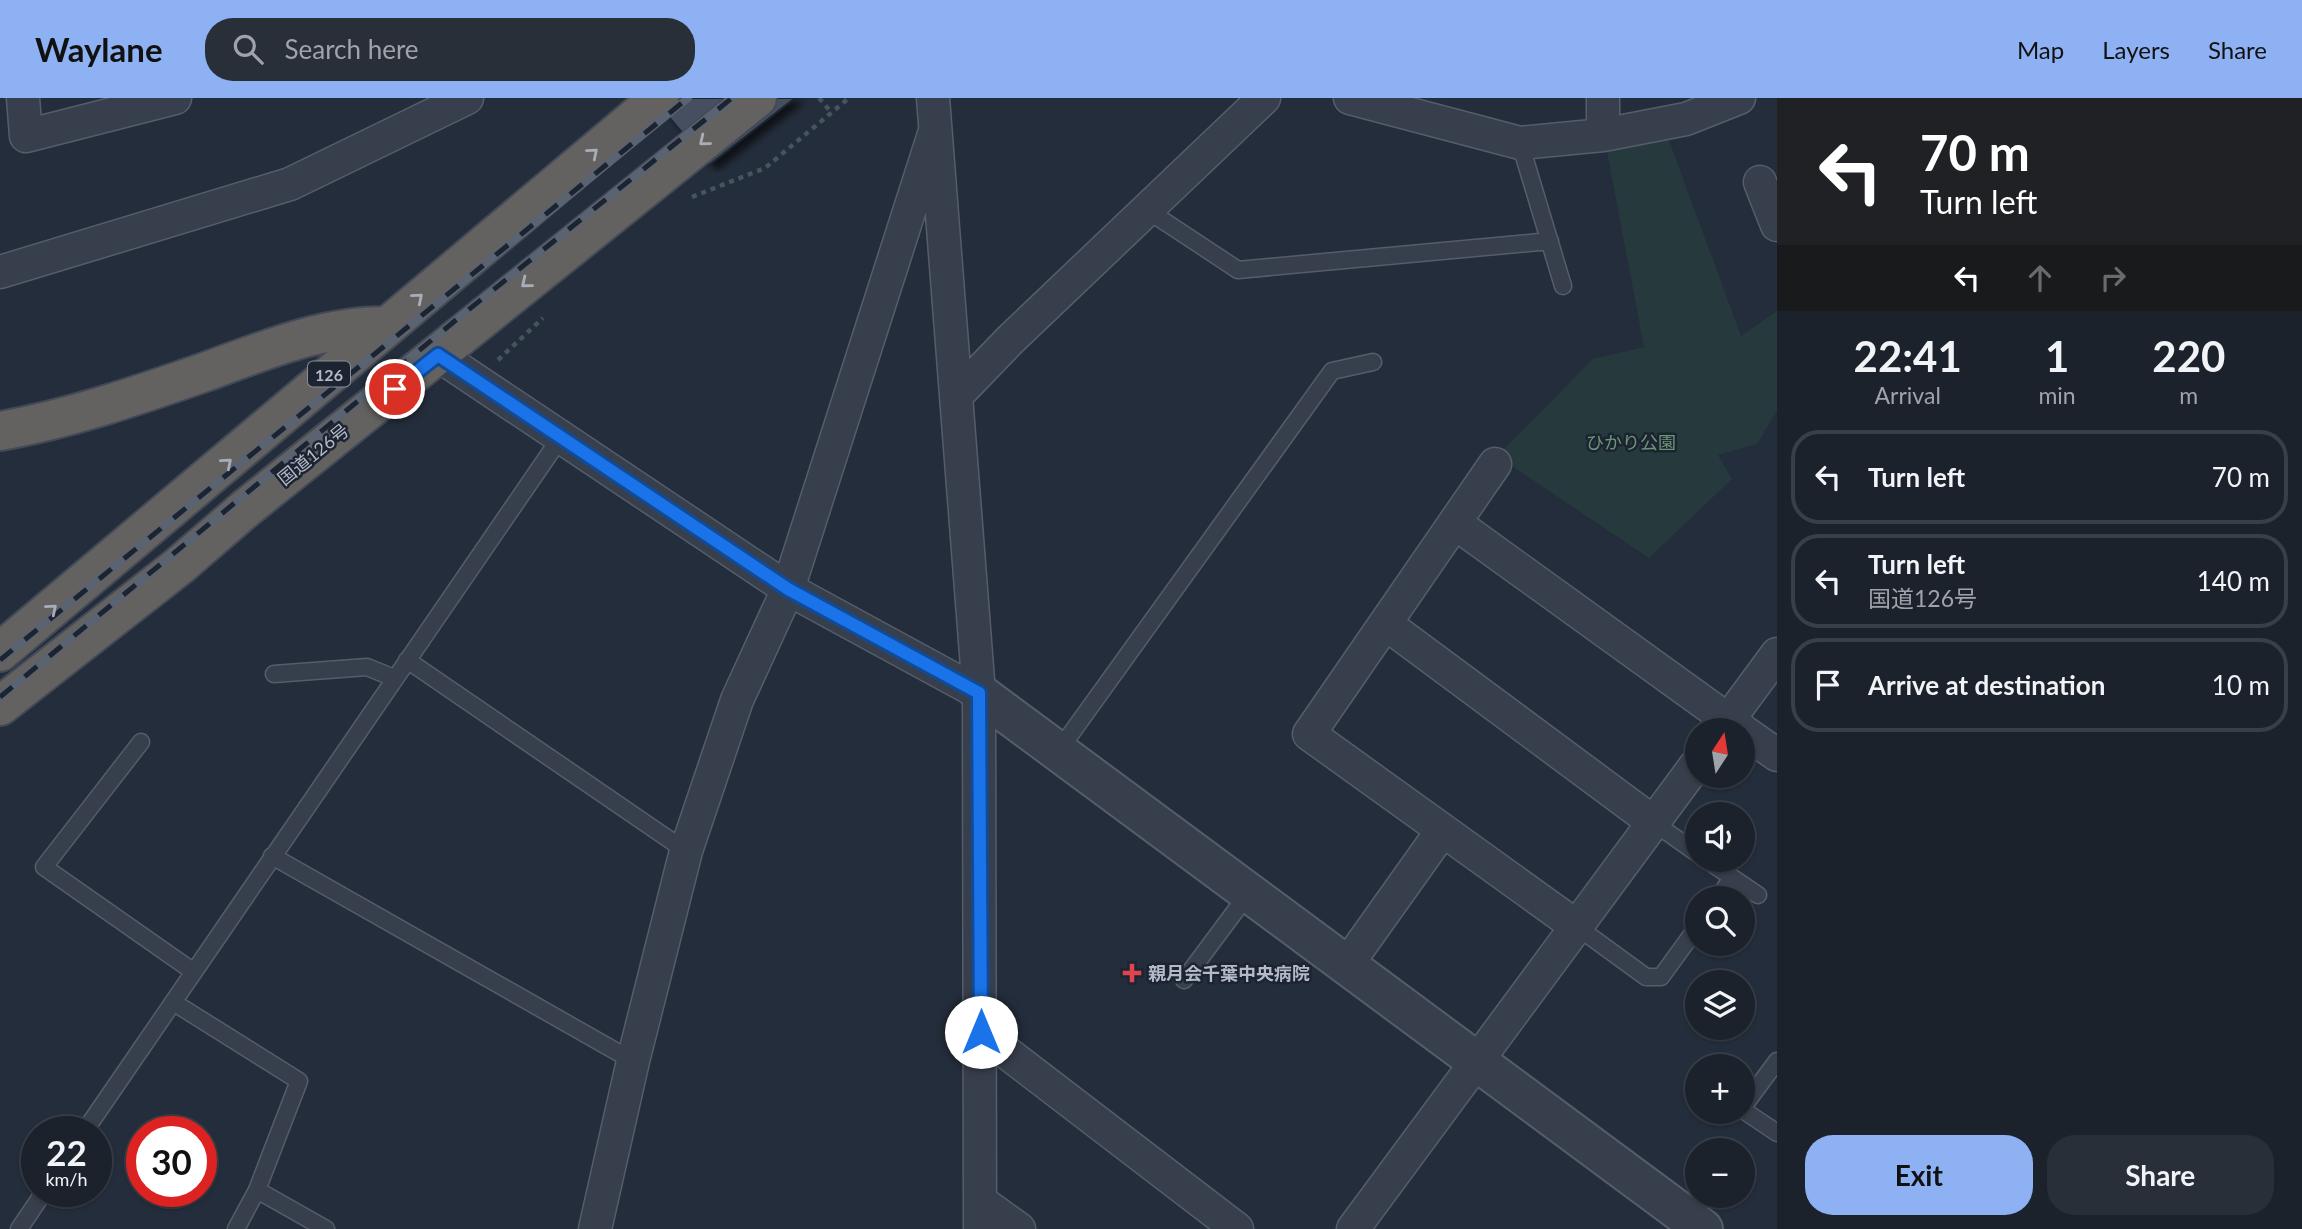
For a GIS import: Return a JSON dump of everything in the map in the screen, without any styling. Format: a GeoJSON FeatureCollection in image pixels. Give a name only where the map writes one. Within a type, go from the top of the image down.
{"type":"FeatureCollection","features":[{"type":"Feature","properties":{"kind":"highway","name":"126"},"geometry":{"type":"LineString","coordinates":[[0,652],[217,471],[384,326],[659,98]]}},
{"type":"Feature","properties":{"kind":"highway","name":"国道126号"},"geometry":{"type":"LineString","coordinates":[[0,706],[179,566],[245,509],[757,98]]}},
{"type":"Feature","properties":{"kind":"highway","name":"126"},"geometry":{"type":"LineString","coordinates":[[0,431],[62,417],[183,380],[287,342],[355,326],[384,326]]}},
{"type":"Feature","properties":{"kind":"street"},"geometry":{"type":"LineString","coordinates":[[23,98],[26,136],[175,98]]}},
{"type":"Feature","properties":{"kind":"street"},"geometry":{"type":"LineString","coordinates":[[0,272],[290,184],[467,98]]}},
{"type":"Feature","properties":{"kind":"street"},"geometry":{"type":"LineString","coordinates":[[933,98],[958,394],[979,693],[980,1215],[1019,1229]]}},
{"type":"Feature","properties":{"kind":"street"},"geometry":{"type":"LineString","coordinates":[[958,394],[1010,340],[1264,98]]}},
{"type":"Feature","properties":{"kind":"street"},"geometry":{"type":"LineString","coordinates":[[1350,98],[1520,143],[1603,135],[1686,119],[1739,98]]}},
{"type":"Feature","properties":{"kind":"street"},"geometry":{"type":"LineString","coordinates":[[1603,98],[1603,135]]}},
{"type":"Feature","properties":{"kind":"street"},"geometry":{"type":"LineString","coordinates":[[595,1229],[633,1061],[686,851],[737,700],[788,589],[934,134]]}},
{"type":"Feature","properties":{"kind":"street"},"geometry":{"type":"LineString","coordinates":[[1760,182],[1777,225]]}},
{"type":"Feature","properties":{"kind":"street"},"geometry":{"type":"LineString","coordinates":[[438,355],[788,589],[979,693],[1703,1229]]}},
{"type":"Feature","properties":{"kind":"street"},"geometry":{"type":"LineString","coordinates":[[1494,464],[1309,734],[1576,926]]}},
{"type":"Feature","properties":{"kind":"street"},"geometry":{"type":"LineString","coordinates":[[1455,523],[1719,718]]}},
{"type":"Feature","properties":{"kind":"street"},"geometry":{"type":"LineString","coordinates":[[1386,624],[1653,822]]}},
{"type":"Feature","properties":{"kind":"street"},"geometry":{"type":"LineString","coordinates":[[1739,718],[1777,654]]}},
{"type":"Feature","properties":{"kind":"street"},"geometry":{"type":"LineString","coordinates":[[1755,742],[1777,755]]}},
{"type":"Feature","properties":{"kind":"street"},"geometry":{"type":"LineString","coordinates":[[1353,1229],[1685,779]]}},
{"type":"Feature","properties":{"kind":"street"},"geometry":{"type":"LineString","coordinates":[[1346,966],[1442,831]]}},
{"type":"Feature","properties":{"kind":"street"},"geometry":{"type":"LineString","coordinates":[[981,1032],[1237,1229]]}},
{"type":"Feature","properties":{"kind":"lane"},"geometry":{"type":"LineString","coordinates":[[1520,143],[1563,286]]}},
{"type":"Feature","properties":{"kind":"lane"},"geometry":{"type":"LineString","coordinates":[[1147,210],[1238,270],[1550,241]]}},
{"type":"Feature","properties":{"kind":"lane"},"geometry":{"type":"LineString","coordinates":[[1057,753],[1332,371],[1373,362]]}},
{"type":"Feature","properties":{"kind":"lane"},"geometry":{"type":"LineString","coordinates":[[96,1116],[561,437]]}},
{"type":"Feature","properties":{"kind":"lane"},"geometry":{"type":"LineString","coordinates":[[407,660],[686,851]]}},
{"type":"Feature","properties":{"kind":"lane"},"geometry":{"type":"LineString","coordinates":[[274,674],[367,667],[394,678]]}},
{"type":"Feature","properties":{"kind":"lane"},"geometry":{"type":"LineString","coordinates":[[141,742],[44,867],[194,972]]}},
{"type":"Feature","properties":{"kind":"lane"},"geometry":{"type":"LineString","coordinates":[[1653,822],[1685,844]]}},
{"type":"Feature","properties":{"kind":"lane"},"geometry":{"type":"LineString","coordinates":[[272,856],[633,1061]]}},
{"type":"Feature","properties":{"kind":"lane"},"geometry":{"type":"LineString","coordinates":[[1723,872],[1758,895]]}},
{"type":"Feature","properties":{"kind":"lane"},"geometry":{"type":"LineString","coordinates":[[1726,886],[1731,878]]}},
{"type":"Feature","properties":{"kind":"lane"},"geometry":{"type":"LineString","coordinates":[[1184,979],[1248,894]]}},
{"type":"Feature","properties":{"kind":"lane"},"geometry":{"type":"LineString","coordinates":[[1576,926],[1646,977],[1661,977],[1685,944]]}},
{"type":"Feature","properties":{"kind":"lane"},"geometry":{"type":"LineString","coordinates":[[173,1002],[299,1081],[257,1189],[236,1229]]}},
{"type":"Feature","properties":{"kind":"lane"},"geometry":{"type":"LineString","coordinates":[[1755,1091],[1777,1061]]}},
{"type":"Feature","properties":{"kind":"lane"},"geometry":{"type":"LineString","coordinates":[[1755,1117],[1777,1133]]}},
{"type":"Feature","properties":{"kind":"lane"},"geometry":{"type":"LineString","coordinates":[[257,1189],[326,1229]]}},
{"type":"Feature","properties":{"kind":"lane"},"geometry":{"type":"LineString","coordinates":[[19,1229],[34,1207]]}},
{"type":"Feature","properties":{"kind":"path"},"geometry":{"type":"LineString","coordinates":[[819,98],[831,113]]}},
{"type":"Feature","properties":{"kind":"path"},"geometry":{"type":"LineString","coordinates":[[688,199],[765,168],[849,98]]}},
{"type":"Feature","properties":{"kind":"path"},"geometry":{"type":"LineString","coordinates":[[476,379],[546,315]]}},
{"type":"Feature","properties":{"kind":"green space","name":"ひかり公園"},"geometry":{"type":"Polygon","coordinates":[[[1666,132],[1741,336],[1777,311],[1777,411],[1757,444],[1718,455],[1732,479],[1649,558],[1497,456],[1593,359],[1644,347],[1606,146],[1666,132]]]}},
{"type":"Feature","properties":{"kind":"building"},"geometry":{"type":"Polygon","coordinates":[[[653,98],[795,98],[709,165],[653,98]]]}},
{"type":"Feature","properties":{"kind":"railway"},"geometry":{"type":"LineString","coordinates":[[0,660],[688,98]]}},
{"type":"Feature","properties":{"kind":"railway"},"geometry":{"type":"LineString","coordinates":[[0,697],[462,315],[732,98]]}},
{"type":"Feature","properties":{"kind":"place","name":"親月会千葉中央病院"},"geometry":{"type":"Point","coordinates":[1132,973]}},
{"type":"Feature","properties":{"kind":"route"},"geometry":{"type":"LineString","coordinates":[[395,389],[438,355],[788,589],[979,693],[981,1032]]}}]}
